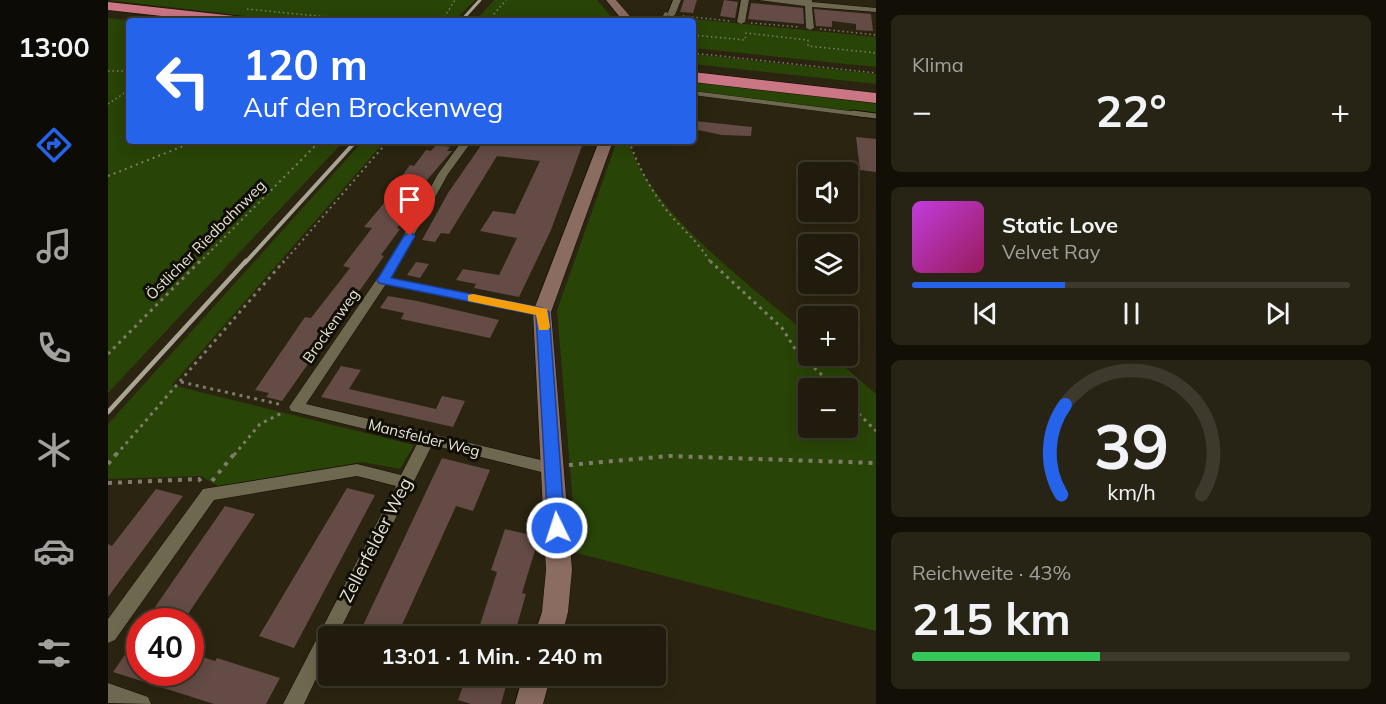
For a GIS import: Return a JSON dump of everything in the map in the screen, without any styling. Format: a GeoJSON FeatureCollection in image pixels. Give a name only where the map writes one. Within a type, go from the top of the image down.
{"type":"FeatureCollection","features":[{"type":"Feature","properties":{"kind":"highway"},"geometry":{"type":"LineString","coordinates":[[108,6],[241,15]]}},
{"type":"Feature","properties":{"kind":"highway"},"geometry":{"type":"LineString","coordinates":[[108,12],[159,18]]}},
{"type":"Feature","properties":{"kind":"highway"},"geometry":{"type":"LineString","coordinates":[[696,70],[876,90]]}},
{"type":"Feature","properties":{"kind":"highway"},"geometry":{"type":"LineString","coordinates":[[696,77],[876,98]]}},
{"type":"Feature","properties":{"kind":"street"},"geometry":{"type":"LineString","coordinates":[[611,0],[626,18]]}},
{"type":"Feature","properties":{"kind":"street"},"geometry":{"type":"LineString","coordinates":[[669,15],[677,0]]}},
{"type":"Feature","properties":{"kind":"street"},"geometry":{"type":"LineString","coordinates":[[741,22],[745,0]]}},
{"type":"Feature","properties":{"kind":"street"},"geometry":{"type":"LineString","coordinates":[[762,0],[808,2],[876,10]]}},
{"type":"Feature","properties":{"kind":"street"},"geometry":{"type":"LineString","coordinates":[[808,2],[810,28]]}},
{"type":"Feature","properties":{"kind":"street","name":"Brockenweg"},"geometry":{"type":"LineString","coordinates":[[296,407],[384,280],[442,174],[465,144]]}},
{"type":"Feature","properties":{"kind":"street"},"geometry":{"type":"LineString","coordinates":[[551,626],[555,612],[559,570],[542,312],[604,144]]}},
{"type":"Feature","properties":{"kind":"street"},"geometry":{"type":"LineString","coordinates":[[384,280],[542,312]]}},
{"type":"Feature","properties":{"kind":"street","name":"Mansfelder Weg"},"geometry":{"type":"LineString","coordinates":[[296,407],[427,440],[541,466],[553,466]]}},
{"type":"Feature","properties":{"kind":"street","name":"Zellerfelder Weg"},"geometry":{"type":"LineString","coordinates":[[293,704],[427,440]]}},
{"type":"Feature","properties":{"kind":"street"},"geometry":{"type":"LineString","coordinates":[[108,633],[209,494],[357,470],[406,482]]}},
{"type":"Feature","properties":{"kind":"street"},"geometry":{"type":"LineString","coordinates":[[529,704],[534,686]]}},
{"type":"Feature","properties":{"kind":"street"},"geometry":{"type":"LineString","coordinates":[[108,693],[141,704]]}},
{"type":"Feature","properties":{"kind":"lane"},"geometry":{"type":"LineString","coordinates":[[666,18],[669,15]]}},
{"type":"Feature","properties":{"kind":"lane"},"geometry":{"type":"LineString","coordinates":[[696,93],[876,116]]}},
{"type":"Feature","properties":{"kind":"path"},"geometry":{"type":"LineString","coordinates":[[444,18],[455,0]]}},
{"type":"Feature","properties":{"kind":"path"},"geometry":{"type":"LineString","coordinates":[[491,18],[506,0]]}},
{"type":"Feature","properties":{"kind":"path"},"geometry":{"type":"LineString","coordinates":[[241,15],[304,18]]}},
{"type":"Feature","properties":{"kind":"path"},"geometry":{"type":"LineString","coordinates":[[669,15],[876,35]]}},
{"type":"Feature","properties":{"kind":"path"},"geometry":{"type":"LineString","coordinates":[[696,35],[745,40],[746,33],[808,40],[808,46],[876,53]]}},
{"type":"Feature","properties":{"kind":"path"},"geometry":{"type":"LineString","coordinates":[[696,53],[876,73]]}},
{"type":"Feature","properties":{"kind":"path"},"geometry":{"type":"LineString","coordinates":[[108,71],[126,71]]}},
{"type":"Feature","properties":{"kind":"path"},"geometry":{"type":"LineString","coordinates":[[108,105],[126,92]]}},
{"type":"Feature","properties":{"kind":"path"},"geometry":{"type":"LineString","coordinates":[[108,176],[188,144]]}},
{"type":"Feature","properties":{"kind":"path","name":"Östlicher Riedbahnweg"},"geometry":{"type":"LineString","coordinates":[[108,354],[317,144]]}},
{"type":"Feature","properties":{"kind":"path"},"geometry":{"type":"LineString","coordinates":[[108,464],[385,144]]}},
{"type":"Feature","properties":{"kind":"path"},"geometry":{"type":"LineString","coordinates":[[630,144],[639,167],[673,218],[699,243],[712,264],[782,328],[797,352],[825,378]]}},
{"type":"Feature","properties":{"kind":"path"},"geometry":{"type":"LineString","coordinates":[[180,382],[293,407],[260,424],[210,483],[209,494]]}},
{"type":"Feature","properties":{"kind":"path"},"geometry":{"type":"LineString","coordinates":[[858,413],[876,431]]}},
{"type":"Feature","properties":{"kind":"path"},"geometry":{"type":"LineString","coordinates":[[553,466],[669,456],[876,463]]}},
{"type":"Feature","properties":{"kind":"path"},"geometry":{"type":"LineString","coordinates":[[108,483],[199,479],[209,494]]}},
{"type":"Feature","properties":{"kind":"green space"},"geometry":{"type":"Polygon","coordinates":[[[108,0],[475,0],[457,18],[263,18],[108,0]]]}},
{"type":"Feature","properties":{"kind":"green space"},"geometry":{"type":"Polygon","coordinates":[[[494,0],[597,0],[612,18],[478,18],[494,0]]]}},
{"type":"Feature","properties":{"kind":"green space"},"geometry":{"type":"Polygon","coordinates":[[[108,18],[126,20],[126,144],[341,144],[108,393],[108,18]]]}},
{"type":"Feature","properties":{"kind":"green space"},"geometry":{"type":"Polygon","coordinates":[[[696,19],[876,37],[876,67],[696,48],[696,19]]]}},
{"type":"Feature","properties":{"kind":"green space"},"geometry":{"type":"Polygon","coordinates":[[[696,54],[876,74],[876,84],[696,64],[696,54]]]}},
{"type":"Feature","properties":{"kind":"green space"},"geometry":{"type":"Polygon","coordinates":[[[696,82],[876,102],[876,114],[696,91],[696,82]]]}},
{"type":"Feature","properties":{"kind":"green space"},"geometry":{"type":"Polygon","coordinates":[[[360,144],[382,144],[172,385],[414,445],[400,469],[362,462],[218,486],[201,476],[108,479],[108,424],[360,144]]]}},
{"type":"Feature","properties":{"kind":"green space"},"geometry":{"type":"Polygon","coordinates":[[[616,144],[629,144],[640,169],[658,196],[680,222],[732,271],[798,327],[798,366],[844,366],[857,378],[798,378],[798,438],[858,438],[858,378],[876,394],[876,631],[577,553],[557,310],[616,144]]]}},
{"type":"Feature","properties":{"kind":"building"},"geometry":{"type":"Polygon","coordinates":[[[684,0],[697,0],[693,13],[680,12],[684,0]]]}},
{"type":"Feature","properties":{"kind":"building"},"geometry":{"type":"Polygon","coordinates":[[[724,0],[738,2],[735,18],[720,16],[724,0]]]}},
{"type":"Feature","properties":{"kind":"building"},"geometry":{"type":"Polygon","coordinates":[[[751,3],[803,8],[804,24],[748,19],[751,3]]]}},
{"type":"Feature","properties":{"kind":"building"},"geometry":{"type":"Polygon","coordinates":[[[814,9],[871,14],[873,31],[856,30],[856,24],[832,21],[832,27],[816,26],[814,9]]]}},
{"type":"Feature","properties":{"kind":"building"},"geometry":{"type":"Polygon","coordinates":[[[696,121],[752,127],[751,136],[722,135],[696,130],[696,121]]]}},
{"type":"Feature","properties":{"kind":"building"},"geometry":{"type":"Polygon","coordinates":[[[856,137],[876,139],[876,172],[860,170],[856,137]]]}},
{"type":"Feature","properties":{"kind":"building"},"geometry":{"type":"Polygon","coordinates":[[[482,144],[582,146],[551,230],[519,297],[474,288],[476,284],[456,280],[463,269],[499,275],[517,238],[480,231],[493,211],[515,214],[540,161],[497,156],[449,234],[441,233],[435,242],[422,240],[448,193],[482,144]]]}},
{"type":"Feature","properties":{"kind":"building"},"geometry":{"type":"Polygon","coordinates":[[[436,145],[450,147],[447,151],[452,151],[408,202],[412,203],[400,219],[403,220],[397,228],[400,229],[381,255],[384,256],[282,401],[266,397],[269,393],[255,390],[305,317],[311,318],[350,268],[343,266],[372,228],[364,227],[406,177],[402,176],[410,165],[414,166],[426,150],[431,151],[436,145]]]}},
{"type":"Feature","properties":{"kind":"building"},"geometry":{"type":"Polygon","coordinates":[[[416,262],[429,264],[420,278],[407,275],[416,262]]]}},
{"type":"Feature","properties":{"kind":"building"},"geometry":{"type":"Polygon","coordinates":[[[388,296],[499,320],[490,338],[401,319],[404,313],[380,308],[388,296]]]}},
{"type":"Feature","properties":{"kind":"building"},"geometry":{"type":"Polygon","coordinates":[[[341,366],[361,370],[349,389],[436,409],[442,396],[465,401],[453,427],[321,397],[341,366]]]}},
{"type":"Feature","properties":{"kind":"building"},"geometry":{"type":"Polygon","coordinates":[[[442,458],[490,470],[473,511],[456,506],[402,626],[363,626],[442,458]]]}},
{"type":"Feature","properties":{"kind":"building"},"geometry":{"type":"Polygon","coordinates":[[[347,488],[375,495],[294,648],[259,636],[347,488]]]}},
{"type":"Feature","properties":{"kind":"building"},"geometry":{"type":"Polygon","coordinates":[[[156,489],[183,496],[108,597],[108,544],[112,546],[156,489]]]}},
{"type":"Feature","properties":{"kind":"building"},"geometry":{"type":"Polygon","coordinates":[[[225,506],[255,514],[192,608],[155,607],[225,506]]]}},
{"type":"Feature","properties":{"kind":"building"},"geometry":{"type":"Polygon","coordinates":[[[505,529],[539,537],[522,593],[526,594],[517,626],[480,626],[497,572],[491,570],[505,529]]]}},
{"type":"Feature","properties":{"kind":"building"},"geometry":{"type":"Polygon","coordinates":[[[126,653],[126,676],[113,672],[126,653]]]}},
{"type":"Feature","properties":{"kind":"building"},"geometry":{"type":"Polygon","coordinates":[[[204,657],[215,661],[217,658],[280,678],[266,704],[214,704],[157,686],[204,686],[204,657]]]}},
{"type":"Feature","properties":{"kind":"building"},"geometry":{"type":"Polygon","coordinates":[[[463,686],[506,686],[501,704],[471,704],[458,700],[463,686]]]}},
{"type":"Feature","properties":{"kind":"railway"},"geometry":{"type":"LineString","coordinates":[[464,18],[480,0]]}},
{"type":"Feature","properties":{"kind":"railway"},"geometry":{"type":"LineString","coordinates":[[245,263],[353,144]]}},
{"type":"Feature","properties":{"kind":"railway"},"geometry":{"type":"LineString","coordinates":[[108,412],[246,261]]}},
{"type":"Feature","properties":{"kind":"slow traffic"},"geometry":{"type":"LineString","coordinates":[[473,298],[542,312],[543,327]]}},
{"type":"Feature","properties":{"kind":"route"},"geometry":{"type":"LineString","coordinates":[[410,236],[384,280],[542,312],[557,528]]}}]}
